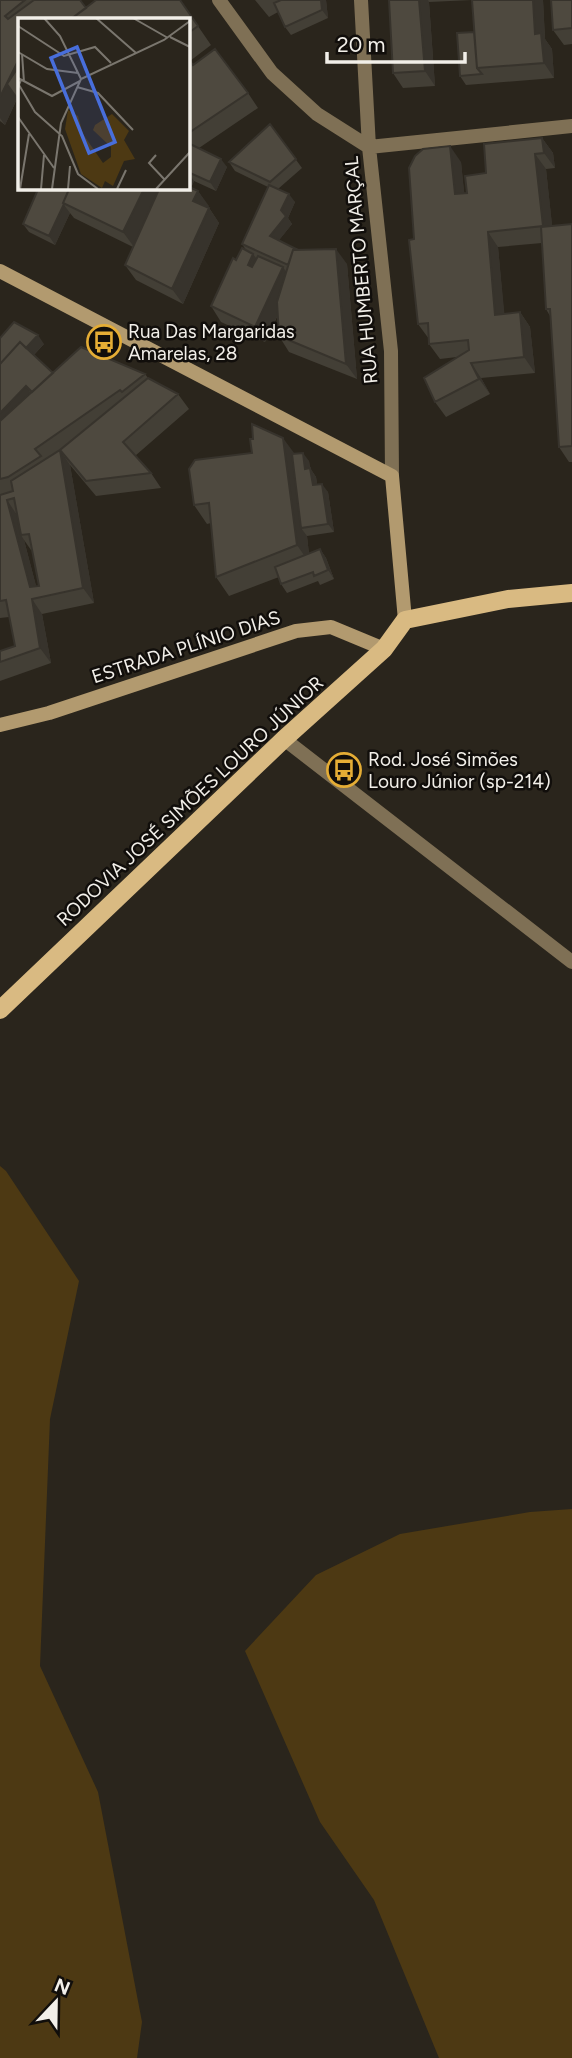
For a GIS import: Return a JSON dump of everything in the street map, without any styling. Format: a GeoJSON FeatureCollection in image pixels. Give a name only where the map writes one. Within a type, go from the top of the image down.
{"type":"FeatureCollection","features":[{"type":"Feature","properties":{"kind":"main road"},"geometry":{"type":"LineString","coordinates":[[405,620],[508,599],[572,593]]}},
{"type":"Feature","properties":{"kind":"main road","name":"RODOVIA JOSÉ SIMÕES LOURO JÚNIOR"},"geometry":{"type":"LineString","coordinates":[[0,1010],[284,739],[384,649],[405,620]]}},
{"type":"Feature","properties":{"kind":"street"},"geometry":{"type":"LineString","coordinates":[[219,0],[272,73],[317,114],[369,148],[572,126]]}},
{"type":"Feature","properties":{"kind":"street","name":"RUA HUMBERTO MARÇAL"},"geometry":{"type":"LineString","coordinates":[[361,0],[369,148],[391,351],[391,476],[405,620]]}},
{"type":"Feature","properties":{"kind":"street"},"geometry":{"type":"LineString","coordinates":[[0,271],[391,476]]}},
{"type":"Feature","properties":{"kind":"street","name":"ESTRADA PLÍNIO DIAS"},"geometry":{"type":"LineString","coordinates":[[0,725],[49,713],[296,631],[331,627],[384,649]]}},
{"type":"Feature","properties":{"kind":"street"},"geometry":{"type":"LineString","coordinates":[[284,739],[572,962]]}},
{"type":"Feature","properties":{"kind":"shaded area"},"geometry":{"type":"Polygon","coordinates":[[[0,1166],[6,1171],[79,1281],[50,1419],[40,1666],[98,1792],[142,2022],[137,2058],[0,2058],[0,1166]]]}},
{"type":"Feature","properties":{"kind":"shaded area"},"geometry":{"type":"Polygon","coordinates":[[[572,1509],[572,2058],[439,2058],[374,1900],[320,1822],[245,1651],[316,1575],[400,1534],[530,1512],[572,1509]]]}},
{"type":"Feature","properties":{"kind":"building"},"geometry":{"type":"Polygon","coordinates":[[[0,0],[25,0],[5,16],[8,19],[34,0],[80,0],[86,8],[72,18],[18,18],[18,61],[0,97],[0,0]]]}},
{"type":"Feature","properties":{"kind":"building"},"geometry":{"type":"Polygon","coordinates":[[[96,0],[180,0],[198,26],[189,33],[189,18],[72,18],[96,0]]]}},
{"type":"Feature","properties":{"kind":"building"},"geometry":{"type":"Polygon","coordinates":[[[281,0],[321,0],[322,10],[285,27],[274,3],[281,0]]]}},
{"type":"Feature","properties":{"kind":"building"},"geometry":{"type":"Polygon","coordinates":[[[389,0],[419,0],[425,71],[393,73],[389,0]]]}},
{"type":"Feature","properties":{"kind":"building"},"geometry":{"type":"Polygon","coordinates":[[[472,0],[533,0],[535,34],[541,33],[544,63],[477,68],[472,0]]]}},
{"type":"Feature","properties":{"kind":"building"},"geometry":{"type":"Polygon","coordinates":[[[551,0],[572,0],[572,28],[553,30],[551,0]]]}},
{"type":"Feature","properties":{"kind":"building"},"geometry":{"type":"Polygon","coordinates":[[[474,32],[477,68],[482,74],[460,76],[457,33],[474,32]]]}},
{"type":"Feature","properties":{"kind":"building"},"geometry":{"type":"Polygon","coordinates":[[[215,49],[248,93],[189,133],[189,60],[193,65],[215,49]]]}},
{"type":"Feature","properties":{"kind":"building"},"geometry":{"type":"Polygon","coordinates":[[[18,68],[18,100],[7,84],[18,68]]]}},
{"type":"Feature","properties":{"kind":"building"},"geometry":{"type":"Polygon","coordinates":[[[270,124],[296,159],[270,182],[229,162],[270,124]]]}},
{"type":"Feature","properties":{"kind":"building"},"geometry":{"type":"Polygon","coordinates":[[[542,138],[544,153],[535,154],[543,226],[488,232],[495,315],[520,312],[524,357],[471,363],[479,379],[435,402],[424,378],[469,350],[468,340],[429,344],[428,323],[418,324],[409,240],[414,239],[409,168],[415,156],[423,149],[450,146],[455,194],[467,193],[465,176],[486,173],[484,144],[542,138]]]}},
{"type":"Feature","properties":{"kind":"building"},"geometry":{"type":"Polygon","coordinates":[[[189,143],[221,159],[210,182],[189,172],[189,143]]]}},
{"type":"Feature","properties":{"kind":"building"},"geometry":{"type":"Polygon","coordinates":[[[269,185],[289,194],[281,210],[286,216],[270,236],[298,250],[293,250],[288,265],[242,244],[269,185]]]}},
{"type":"Feature","properties":{"kind":"building"},"geometry":{"type":"Polygon","coordinates":[[[189,187],[198,191],[193,201],[209,208],[172,289],[125,265],[159,189],[189,187]]]}},
{"type":"Feature","properties":{"kind":"building"},"geometry":{"type":"Polygon","coordinates":[[[38,189],[69,189],[49,236],[23,224],[38,189]]]}},
{"type":"Feature","properties":{"kind":"building"},"geometry":{"type":"Polygon","coordinates":[[[69,189],[144,189],[123,232],[63,203],[69,189]]]}},
{"type":"Feature","properties":{"kind":"building"},"geometry":{"type":"Polygon","coordinates":[[[572,224],[572,446],[559,447],[550,309],[546,309],[541,227],[572,224]]]}},
{"type":"Feature","properties":{"kind":"building"},"geometry":{"type":"Polygon","coordinates":[[[242,248],[253,254],[248,265],[252,267],[258,256],[283,267],[255,327],[211,306],[233,258],[236,260],[242,248]]]}},
{"type":"Feature","properties":{"kind":"building"},"geometry":{"type":"Polygon","coordinates":[[[336,249],[346,364],[279,336],[277,302],[293,250],[336,249]]]}},
{"type":"Feature","properties":{"kind":"building"},"geometry":{"type":"Polygon","coordinates":[[[14,322],[38,335],[26,348],[20,342],[0,364],[0,338],[14,322]]]}},
{"type":"Feature","properties":{"kind":"building"},"geometry":{"type":"Polygon","coordinates":[[[20,342],[53,373],[32,392],[26,386],[0,413],[0,364],[20,342]]]}},
{"type":"Feature","properties":{"kind":"building"},"geometry":{"type":"Polygon","coordinates":[[[81,347],[145,374],[35,449],[41,456],[8,477],[0,479],[0,421],[81,347]]]}},
{"type":"Feature","properties":{"kind":"building"},"geometry":{"type":"Polygon","coordinates":[[[148,378],[178,394],[123,442],[151,473],[86,481],[60,450],[148,378]]]}},
{"type":"Feature","properties":{"kind":"building"},"geometry":{"type":"Polygon","coordinates":[[[252,424],[283,438],[297,545],[216,577],[209,503],[194,505],[189,469],[195,460],[252,453],[252,424]]]}},
{"type":"Feature","properties":{"kind":"building"},"geometry":{"type":"Polygon","coordinates":[[[60,450],[83,588],[32,599],[40,648],[0,662],[0,651],[15,646],[6,600],[0,601],[0,495],[13,491],[11,481],[60,450]],[[14,498],[7,500],[30,587],[39,586],[29,534],[21,535],[14,498]]]}},
{"type":"Feature","properties":{"kind":"building"},"geometry":{"type":"Polygon","coordinates":[[[303,453],[305,469],[310,468],[313,485],[322,484],[328,524],[301,528],[292,454],[303,453]]]}},
{"type":"Feature","properties":{"kind":"building"},"geometry":{"type":"Polygon","coordinates":[[[320,549],[328,570],[314,576],[313,572],[281,584],[275,567],[320,549]]]}},
{"type":"Feature","properties":{"kind":"place","name":"Rua Das Margaridas Amarelas, 28"},"geometry":{"type":"Point","coordinates":[104,342]}},
{"type":"Feature","properties":{"kind":"place","name":"Rod. José Simões Louro Júnior (sp-214)"},"geometry":{"type":"Point","coordinates":[344,770]}}]}
